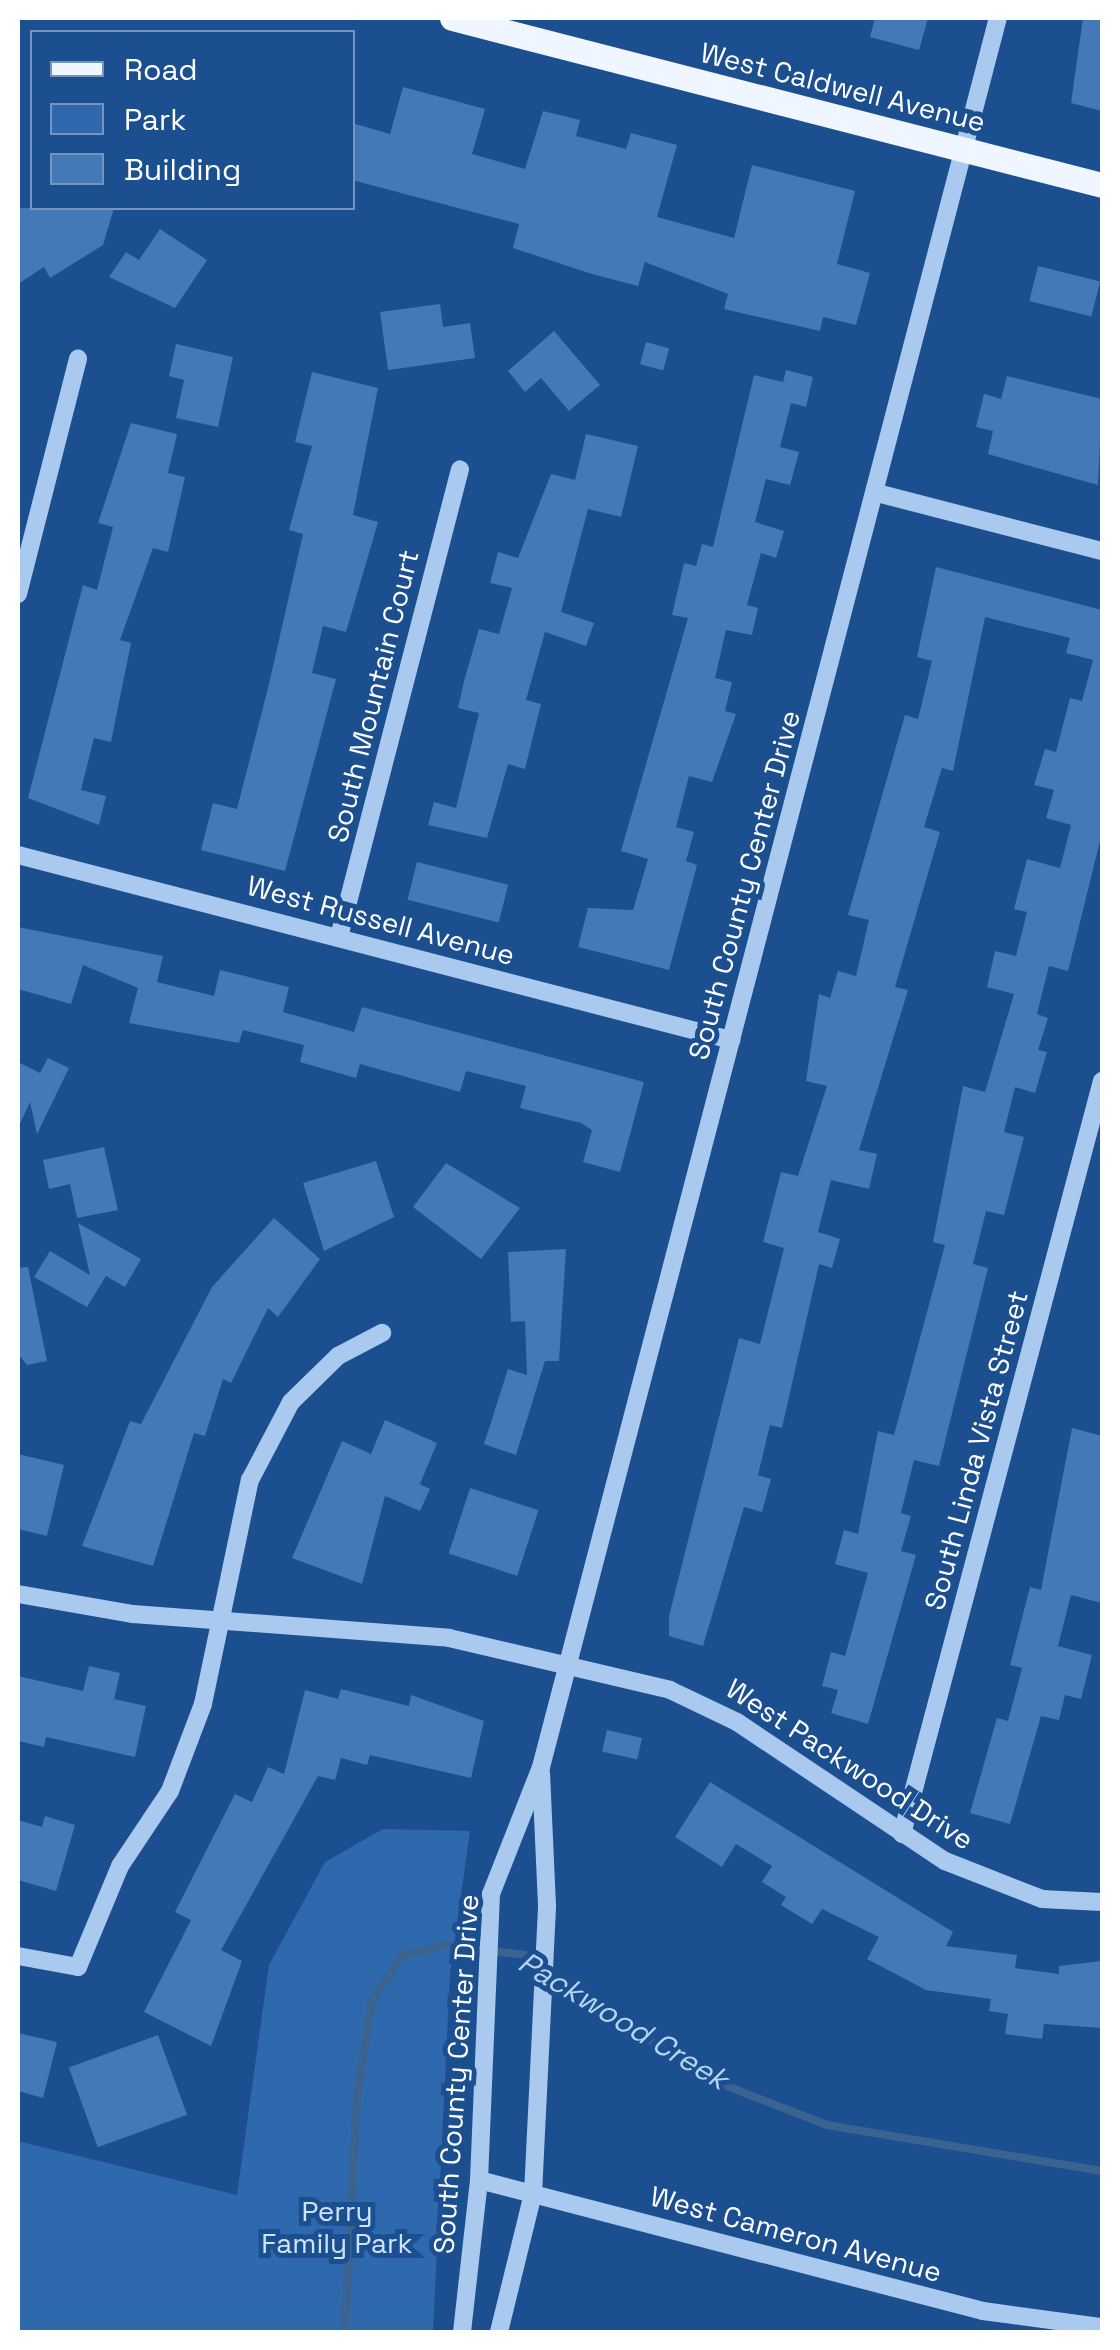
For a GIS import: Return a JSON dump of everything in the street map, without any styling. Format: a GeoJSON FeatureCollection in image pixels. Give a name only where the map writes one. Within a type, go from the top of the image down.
{"type":"FeatureCollection","features":[{"type":"Feature","properties":{"kind":"main road","name":"West Caldwell Avenue"},"geometry":{"type":"LineString","coordinates":[[452,18],[1102,186]]}},
{"type":"Feature","properties":{"kind":"street","name":"South County Center Drive"},"geometry":{"type":"LineString","coordinates":[[462,2332],[479,2180],[491,1894],[540,1767],[568,1665],[998,18]]}},
{"type":"Feature","properties":{"kind":"street"},"geometry":{"type":"LineString","coordinates":[[18,594],[78,359]]}},
{"type":"Feature","properties":{"kind":"street","name":"South Mountain Court"},"geometry":{"type":"LineString","coordinates":[[339,937],[460,469]]}},
{"type":"Feature","properties":{"kind":"street"},"geometry":{"type":"LineString","coordinates":[[876,494],[1102,551]]}},
{"type":"Feature","properties":{"kind":"street","name":"West Russell Avenue"},"geometry":{"type":"LineString","coordinates":[[18,855],[731,1040]]}},
{"type":"Feature","properties":{"kind":"street","name":"South Linda Vista Street"},"geometry":{"type":"LineString","coordinates":[[902,1834],[1102,1081]]}},
{"type":"Feature","properties":{"kind":"street"},"geometry":{"type":"LineString","coordinates":[[18,1956],[78,1967],[120,1866],[170,1791],[203,1704],[250,1480],[291,1402],[338,1356],[382,1333]]}},
{"type":"Feature","properties":{"kind":"street","name":"West Packwood Drive"},"geometry":{"type":"LineString","coordinates":[[18,1594],[219,1619],[449,1638],[703,1702],[902,1834],[997,1886],[1102,1902]]}},
{"type":"Feature","properties":{"kind":"street","name":"South County Center Drive"},"geometry":{"type":"LineString","coordinates":[[499,2332],[533,2194],[546,1905],[540,1767]]}},
{"type":"Feature","properties":{"kind":"street","name":"West Cameron Avenue"},"geometry":{"type":"LineString","coordinates":[[479,2180],[983,2311],[1102,2327]]}},
{"type":"Feature","properties":{"kind":"green space","name":"Perry Family Park"},"geometry":{"type":"Polygon","coordinates":[[[383,1829],[470,1831],[450,1974],[433,2332],[18,2332],[18,2141],[237,2195],[269,1965],[325,1862],[383,1829]]]}},
{"type":"Feature","properties":{"kind":"building"},"geometry":{"type":"Polygon","coordinates":[[[875,18],[928,18],[919,50],[870,37],[875,18]]]}},
{"type":"Feature","properties":{"kind":"building"},"geometry":{"type":"Polygon","coordinates":[[[1083,18],[1102,18],[1102,111],[1071,103],[1083,18]]]}},
{"type":"Feature","properties":{"kind":"building"},"geometry":{"type":"Polygon","coordinates":[[[403,87],[485,109],[472,154],[525,169],[543,111],[580,120],[576,136],[626,149],[631,133],[677,145],[657,217],[734,238],[752,165],[855,191],[837,264],[870,273],[856,325],[823,317],[820,331],[724,309],[728,294],[645,262],[638,286],[513,248],[519,224],[355,181],[355,124],[390,134],[403,87]]]}},
{"type":"Feature","properties":{"kind":"building"},"geometry":{"type":"Polygon","coordinates":[[[18,208],[113,210],[103,245],[50,278],[44,267],[18,284],[18,208]]]}},
{"type":"Feature","properties":{"kind":"building"},"geometry":{"type":"Polygon","coordinates":[[[160,229],[207,260],[175,308],[109,277],[126,252],[139,260],[160,229]]]}},
{"type":"Feature","properties":{"kind":"building"},"geometry":{"type":"Polygon","coordinates":[[[1038,266],[1100,281],[1091,316],[1029,301],[1038,266]]]}},
{"type":"Feature","properties":{"kind":"building"},"geometry":{"type":"Polygon","coordinates":[[[440,304],[443,327],[470,323],[475,358],[388,370],[380,312],[440,304]]]}},
{"type":"Feature","properties":{"kind":"building"},"geometry":{"type":"Polygon","coordinates":[[[554,331],[600,385],[569,411],[541,378],[525,392],[508,371],[554,331]]]}},
{"type":"Feature","properties":{"kind":"building"},"geometry":{"type":"Polygon","coordinates":[[[646,342],[669,348],[663,370],[640,364],[646,342]]]}},
{"type":"Feature","properties":{"kind":"building"},"geometry":{"type":"Polygon","coordinates":[[[176,344],[233,357],[218,427],[176,418],[184,380],[169,376],[176,344]]]}},
{"type":"Feature","properties":{"kind":"building"},"geometry":{"type":"Polygon","coordinates":[[[786,370],[813,377],[806,407],[791,403],[780,447],[799,452],[790,485],[766,479],[755,522],[784,531],[776,558],[761,553],[747,605],[758,608],[752,635],[726,630],[715,678],[732,682],[725,711],[736,714],[712,782],[689,776],[676,827],[694,832],[686,861],[697,865],[669,970],[578,947],[588,908],[633,910],[648,859],[621,851],[688,618],[672,615],[684,563],[696,566],[702,544],[713,547],[754,375],[783,382],[786,370]]]}},
{"type":"Feature","properties":{"kind":"building"},"geometry":{"type":"Polygon","coordinates":[[[312,372],[378,388],[353,515],[378,522],[346,632],[323,626],[312,673],[336,679],[285,871],[201,850],[213,803],[237,809],[269,684],[303,534],[289,530],[312,446],[295,442],[312,372]]]}},
{"type":"Feature","properties":{"kind":"building"},"geometry":{"type":"Polygon","coordinates":[[[1007,376],[1102,399],[1098,485],[988,454],[993,431],[976,427],[984,394],[1001,399],[1007,376]]]}},
{"type":"Feature","properties":{"kind":"building"},"geometry":{"type":"Polygon","coordinates":[[[131,423],[177,434],[168,473],[185,477],[168,552],[153,548],[120,640],[131,643],[111,742],[94,738],[81,790],[106,796],[99,825],[28,798],[83,585],[97,590],[113,527],[98,523],[131,423]]]}},
{"type":"Feature","properties":{"kind":"building"},"geometry":{"type":"Polygon","coordinates":[[[586,434],[638,446],[621,517],[588,509],[561,612],[594,623],[586,646],[545,632],[526,700],[541,704],[525,769],[508,764],[487,838],[428,825],[434,802],[456,808],[479,713],[458,708],[464,681],[479,629],[499,634],[512,588],[490,583],[498,552],[518,558],[551,474],[575,480],[586,434]]]}},
{"type":"Feature","properties":{"kind":"building"},"geometry":{"type":"Polygon","coordinates":[[[936,567],[1102,610],[1102,833],[1068,971],[1049,966],[1037,1014],[1048,1018],[1038,1050],[1047,1052],[1035,1093],[1015,1087],[1004,1132],[1024,1137],[1004,1215],[986,1211],[973,1264],[988,1268],[939,1466],[914,1460],[901,1513],[911,1516],[901,1551],[916,1555],[868,1724],[831,1713],[838,1690],[822,1686],[831,1652],[845,1656],[868,1573],[835,1564],[844,1530],[858,1534],[878,1431],[894,1435],[945,1245],[933,1242],[963,1086],[985,1092],[1014,994],[987,987],[995,951],[1016,956],[1027,912],[1014,909],[1027,859],[1060,868],[1071,825],[1046,818],[1054,790],[1034,785],[1045,749],[1056,752],[1070,698],[1082,701],[1093,660],[1066,653],[1070,638],[985,617],[953,771],[942,768],[924,827],[940,832],[895,987],[908,990],[859,1150],[877,1154],[869,1189],[831,1180],[818,1232],[840,1239],[832,1268],[819,1264],[782,1428],[770,1425],[758,1475],[771,1479],[762,1512],[744,1507],[703,1646],[669,1636],[669,1616],[739,1338],[760,1344],[784,1248],[763,1242],[781,1172],[798,1176],[827,1086],[806,1081],[819,994],[830,998],[838,971],[856,976],[869,920],[848,915],[905,715],[918,719],[932,661],[917,657],[936,567]]]}},
{"type":"Feature","properties":{"kind":"building"},"geometry":{"type":"Polygon","coordinates":[[[417,862],[508,885],[499,923],[408,900],[417,862]]]}},
{"type":"Feature","properties":{"kind":"building"},"geometry":{"type":"Polygon","coordinates":[[[18,927],[163,956],[157,982],[214,996],[220,970],[289,987],[283,1012],[354,1032],[362,1007],[644,1082],[620,1172],[583,1162],[592,1130],[581,1123],[520,1108],[526,1086],[466,1071],[460,1092],[360,1064],[356,1078],[300,1062],[304,1045],[243,1030],[239,1043],[129,1023],[138,988],[83,965],[71,1004],[18,989],[18,927]]]}},
{"type":"Feature","properties":{"kind":"building"},"geometry":{"type":"Polygon","coordinates":[[[48,1058],[69,1068],[37,1134],[30,1102],[18,1128],[18,1062],[40,1073],[48,1058]]]}},
{"type":"Feature","properties":{"kind":"building"},"geometry":{"type":"Polygon","coordinates":[[[104,1147],[118,1210],[77,1218],[70,1184],[49,1189],[43,1160],[104,1147]]]}},
{"type":"Feature","properties":{"kind":"building"},"geometry":{"type":"Polygon","coordinates":[[[376,1161],[394,1217],[324,1251],[303,1183],[376,1161]]]}},
{"type":"Feature","properties":{"kind":"building"},"geometry":{"type":"Polygon","coordinates":[[[446,1163],[520,1208],[481,1259],[413,1207],[446,1163]]]}},
{"type":"Feature","properties":{"kind":"building"},"geometry":{"type":"Polygon","coordinates":[[[274,1218],[320,1259],[278,1317],[268,1308],[231,1383],[223,1379],[205,1436],[194,1433],[153,1566],[82,1546],[130,1421],[141,1424],[212,1287],[274,1218]]]}},
{"type":"Feature","properties":{"kind":"building"},"geometry":{"type":"Polygon","coordinates":[[[78,1223],[141,1259],[125,1287],[106,1276],[87,1307],[34,1277],[50,1251],[90,1275],[78,1223]]]}},
{"type":"Feature","properties":{"kind":"building"},"geometry":{"type":"Polygon","coordinates":[[[566,1249],[559,1361],[545,1361],[516,1455],[484,1444],[508,1369],[527,1375],[525,1321],[511,1322],[508,1252],[566,1249]]]}},
{"type":"Feature","properties":{"kind":"building"},"geometry":{"type":"Polygon","coordinates":[[[28,1267],[47,1361],[27,1365],[18,1354],[18,1268],[28,1267]]]}},
{"type":"Feature","properties":{"kind":"building"},"geometry":{"type":"Polygon","coordinates":[[[385,1420],[437,1443],[420,1484],[430,1489],[420,1511],[385,1496],[362,1584],[292,1558],[342,1441],[371,1454],[385,1420]]]}},
{"type":"Feature","properties":{"kind":"building"},"geometry":{"type":"Polygon","coordinates":[[[1072,1428],[1102,1436],[1102,1603],[1071,1595],[1058,1646],[1092,1655],[1081,1699],[1065,1695],[1059,1720],[1041,1716],[1010,1824],[970,1813],[997,1718],[1008,1721],[1022,1668],[1010,1665],[1030,1587],[1041,1590],[1072,1428]]]}},
{"type":"Feature","properties":{"kind":"building"},"geometry":{"type":"Polygon","coordinates":[[[18,1454],[64,1465],[47,1536],[18,1529],[18,1454]]]}},
{"type":"Feature","properties":{"kind":"building"},"geometry":{"type":"Polygon","coordinates":[[[470,1488],[538,1510],[517,1576],[449,1554],[470,1488]]]}},
{"type":"Feature","properties":{"kind":"building"},"geometry":{"type":"Polygon","coordinates":[[[89,1666],[120,1673],[114,1699],[146,1706],[135,1757],[46,1737],[44,1747],[18,1741],[18,1676],[83,1691],[89,1666]]]}},
{"type":"Feature","properties":{"kind":"building"},"geometry":{"type":"Polygon","coordinates":[[[341,1689],[409,1706],[411,1695],[484,1721],[471,1778],[370,1755],[367,1765],[341,1758],[335,1780],[318,1776],[221,1950],[242,1961],[211,2046],[144,2012],[191,1920],[175,1912],[235,1794],[252,1802],[268,1767],[284,1774],[305,1690],[338,1699],[341,1689]]]}},
{"type":"Feature","properties":{"kind":"building"},"geometry":{"type":"Polygon","coordinates":[[[607,1730],[642,1738],[637,1760],[602,1751],[607,1730]]]}},
{"type":"Feature","properties":{"kind":"building"},"geometry":{"type":"Polygon","coordinates":[[[710,1782],[953,1932],[946,1946],[1017,1955],[1015,1968],[1059,1974],[1059,1966],[1102,1961],[1102,2028],[1044,2024],[1042,2039],[1005,2034],[1008,2014],[989,2011],[991,1999],[926,1990],[867,1959],[879,1937],[822,1909],[812,1924],[781,1905],[786,1897],[762,1882],[772,1866],[736,1844],[722,1867],[675,1837],[710,1782]]]}},
{"type":"Feature","properties":{"kind":"building"},"geometry":{"type":"Polygon","coordinates":[[[45,1816],[75,1825],[56,1891],[18,1880],[18,1820],[42,1827],[45,1816]]]}},
{"type":"Feature","properties":{"kind":"building"},"geometry":{"type":"Polygon","coordinates":[[[18,2033],[57,2042],[43,2098],[18,2091],[18,2033]]]}},
{"type":"Feature","properties":{"kind":"building"},"geometry":{"type":"Polygon","coordinates":[[[158,2035],[187,2115],[98,2147],[69,2067],[158,2035]]]}},
{"type":"Feature","properties":{"kind":"waterway","name":"Packwood Creek"},"geometry":{"type":"LineString","coordinates":[[345,2332],[357,2095],[372,2001],[402,1956],[445,1945],[525,1955],[706,2078],[827,2125],[1102,2171]]}}]}
